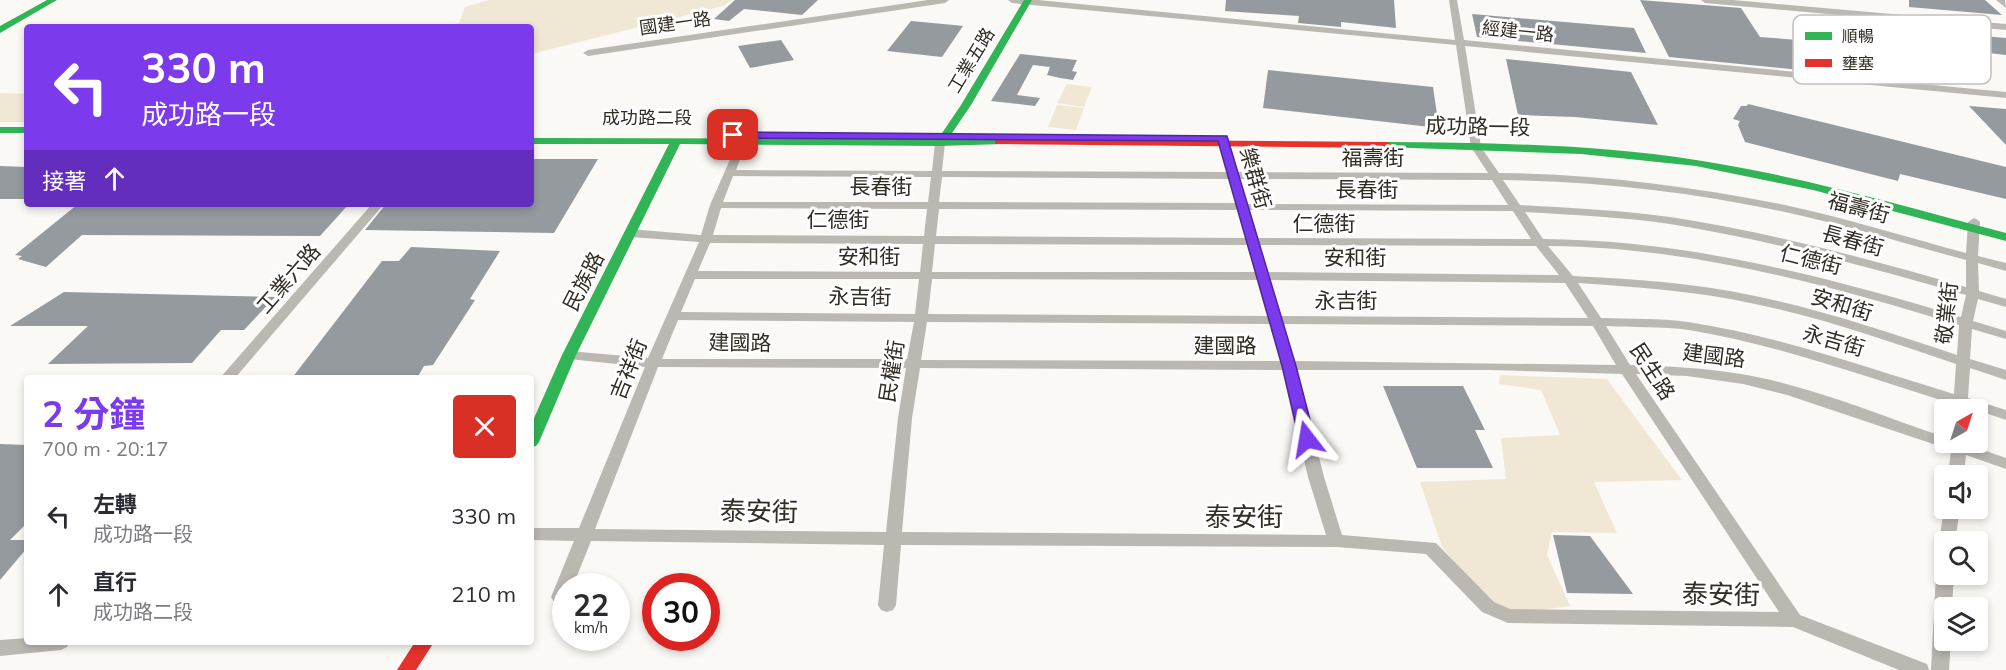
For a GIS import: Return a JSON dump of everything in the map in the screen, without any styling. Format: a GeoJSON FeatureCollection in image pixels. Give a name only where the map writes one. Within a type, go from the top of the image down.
{"type":"FeatureCollection","features":[{"type":"Feature","properties":{"kind":"street"},"geometry":{"type":"LineString","coordinates":[[0,23],[41,0]]}},
{"type":"Feature","properties":{"kind":"street"},"geometry":{"type":"LineString","coordinates":[[0,30],[53,0]]}},
{"type":"Feature","properties":{"kind":"street","name":"國建一路"},"geometry":{"type":"LineString","coordinates":[[588,53],[945,0]]}},
{"type":"Feature","properties":{"kind":"street"},"geometry":{"type":"LineString","coordinates":[[1012,0],[1027,1]]}},
{"type":"Feature","properties":{"kind":"street"},"geometry":{"type":"LineString","coordinates":[[1453,0],[1475,143]]}},
{"type":"Feature","properties":{"kind":"street"},"geometry":{"type":"LineString","coordinates":[[1705,0],[1872,15]]}},
{"type":"Feature","properties":{"kind":"street"},"geometry":{"type":"LineString","coordinates":[[2000,0],[2006,5]]}},
{"type":"Feature","properties":{"kind":"street","name":"經建一路"},"geometry":{"type":"LineString","coordinates":[[1027,1],[1793,74]]}},
{"type":"Feature","properties":{"kind":"street","name":"工業五路"},"geometry":{"type":"LineString","coordinates":[[942,140],[966,105],[1027,1]]}},
{"type":"Feature","properties":{"kind":"street"},"geometry":{"type":"LineString","coordinates":[[1991,26],[2006,27]]}},
{"type":"Feature","properties":{"kind":"street","name":"經建一路"},"geometry":{"type":"LineString","coordinates":[[1901,84],[2006,94]]}},
{"type":"Feature","properties":{"kind":"street"},"geometry":{"type":"LineString","coordinates":[[0,130],[24,130]]}},
{"type":"Feature","properties":{"kind":"street","name":"成功路二段"},"geometry":{"type":"LineString","coordinates":[[534,135],[942,140]]}},
{"type":"Feature","properties":{"kind":"street"},"geometry":{"type":"LineString","coordinates":[[0,138],[24,138]]}},
{"type":"Feature","properties":{"kind":"street","name":"成功路二段"},"geometry":{"type":"LineString","coordinates":[[534,141],[681,138]]}},
{"type":"Feature","properties":{"kind":"street","name":"民族路"},"geometry":{"type":"LineString","coordinates":[[534,435],[569,355],[681,138]]}},
{"type":"Feature","properties":{"kind":"street","name":"成功路一段"},"geometry":{"type":"LineString","coordinates":[[942,140],[1475,143],[1591,146],[1708,161],[1798,178],[1974,225],[2006,237]]}},
{"type":"Feature","properties":{"kind":"street","name":"民權街"},"geometry":{"type":"LineString","coordinates":[[887,606],[905,418],[921,318],[942,140]]}},
{"type":"Feature","properties":{"kind":"street","name":"樂群街"},"geometry":{"type":"LineString","coordinates":[[1224,141],[1261,276],[1289,366],[1316,477],[1336,541]]}},
{"type":"Feature","properties":{"kind":"street","name":"民生路"},"geometry":{"type":"LineString","coordinates":[[1475,143],[1540,244],[1598,322],[1625,368],[1794,620]]}},
{"type":"Feature","properties":{"kind":"street","name":"吉祥街"},"geometry":{"type":"LineString","coordinates":[[570,573],[652,363],[706,239],[736,157]]}},
{"type":"Feature","properties":{"kind":"street","name":"福壽街"},"geometry":{"type":"LineString","coordinates":[[729,173],[1560,177],[1721,196],[1786,209],[2006,267]]}},
{"type":"Feature","properties":{"kind":"street","name":"長春街"},"geometry":{"type":"LineString","coordinates":[[717,205],[1242,209],[1517,208],[1637,217],[1727,231],[1795,245],[2006,303]]}},
{"type":"Feature","properties":{"kind":"street","name":"工業六路"},"geometry":{"type":"LineString","coordinates":[[230,375],[375,207]]}},
{"type":"Feature","properties":{"kind":"street","name":"成功路一段"},"geometry":{"type":"LineString","coordinates":[[1974,225],[2006,230]]}},
{"type":"Feature","properties":{"kind":"street","name":"敬業街"},"geometry":{"type":"LineString","coordinates":[[1960,399],[1966,323],[1974,294],[1971,257],[1974,225]]}},
{"type":"Feature","properties":{"kind":"street","name":"仁德街"},"geometry":{"type":"LineString","coordinates":[[630,233],[706,239],[1598,243],[1711,256],[1841,286],[2006,335]]}},
{"type":"Feature","properties":{"kind":"street","name":"安和街"},"geometry":{"type":"LineString","coordinates":[[691,275],[1261,276],[1646,282],[1758,300],[2006,375]]}},
{"type":"Feature","properties":{"kind":"street","name":"永吉街"},"geometry":{"type":"LineString","coordinates":[[674,316],[1598,322],[1687,326],[1748,339],[1944,399]]}},
{"type":"Feature","properties":{"kind":"street","name":"建國路"},"geometry":{"type":"LineString","coordinates":[[569,355],[652,363],[1625,368],[1688,371],[1743,379],[1791,391],[1934,438]]}},
{"type":"Feature","properties":{"kind":"street","name":"永吉街"},"geometry":{"type":"LineString","coordinates":[[1988,411],[2006,415]]}},
{"type":"Feature","properties":{"kind":"street","name":"建國路"},"geometry":{"type":"LineString","coordinates":[[1976,453],[2006,464]]}},
{"type":"Feature","properties":{"kind":"street","name":"泰安街"},"geometry":{"type":"LineString","coordinates":[[534,534],[893,539],[1336,541],[1430,548],[1488,608],[1508,616],[1794,620],[1920,670]]}},
{"type":"Feature","properties":{"kind":"street"},"geometry":{"type":"LineString","coordinates":[[1940,670],[1944,585]]}},
{"type":"Feature","properties":{"kind":"street"},"geometry":{"type":"LineString","coordinates":[[0,648],[30,645]]}},
{"type":"Feature","properties":{"kind":"street"},"geometry":{"type":"LineString","coordinates":[[406,670],[423,645]]}},
{"type":"Feature","properties":{"kind":"shaded area"},"geometry":{"type":"Polygon","coordinates":[[[489,0],[732,0],[723,6],[534,53],[534,24],[454,24],[459,23],[465,7],[489,0]]]}},
{"type":"Feature","properties":{"kind":"shaded area"},"geometry":{"type":"Polygon","coordinates":[[[1067,84],[1092,87],[1084,107],[1057,103],[1067,84]]]}},
{"type":"Feature","properties":{"kind":"shaded area"},"geometry":{"type":"Polygon","coordinates":[[[0,93],[24,94],[24,122],[0,122],[0,93]]]}},
{"type":"Feature","properties":{"kind":"shaded area"},"geometry":{"type":"Polygon","coordinates":[[[1057,105],[1084,108],[1076,130],[1048,127],[1057,105]]]}},
{"type":"Feature","properties":{"kind":"shaded area"},"geometry":{"type":"Polygon","coordinates":[[[1500,375],[1607,379],[1682,480],[1594,482],[1617,533],[1552,532],[1547,555],[1570,606],[1510,614],[1491,605],[1442,547],[1420,482],[1506,479],[1501,438],[1560,435],[1541,390],[1499,384],[1500,375]]]}},
{"type":"Feature","properties":{"kind":"building"},"geometry":{"type":"Polygon","coordinates":[[[735,0],[818,0],[802,15],[744,9],[729,21],[714,19],[735,0]]]}},
{"type":"Feature","properties":{"kind":"building"},"geometry":{"type":"Polygon","coordinates":[[[1226,0],[1394,0],[1396,28],[1341,22],[1341,27],[1298,23],[1299,16],[1225,11],[1226,0]]]}},
{"type":"Feature","properties":{"kind":"building"},"geometry":{"type":"Polygon","coordinates":[[[1640,0],[1741,8],[1760,37],[1793,40],[1793,69],[1669,57],[1640,0]]]}},
{"type":"Feature","properties":{"kind":"building"},"geometry":{"type":"Polygon","coordinates":[[[1909,0],[1985,0],[2002,15],[1909,7],[1909,0]]]}},
{"type":"Feature","properties":{"kind":"building"},"geometry":{"type":"Polygon","coordinates":[[[1472,14],[1634,28],[1646,53],[1477,37],[1472,14]]]}},
{"type":"Feature","properties":{"kind":"building"},"geometry":{"type":"Polygon","coordinates":[[[911,21],[963,26],[942,57],[887,51],[911,21]]]}},
{"type":"Feature","properties":{"kind":"building"},"geometry":{"type":"Polygon","coordinates":[[[1991,37],[2006,38],[2006,55],[1991,53],[1991,37]]]}},
{"type":"Feature","properties":{"kind":"building"},"geometry":{"type":"Polygon","coordinates":[[[781,40],[794,60],[750,68],[738,46],[781,40]]]}},
{"type":"Feature","properties":{"kind":"building"},"geometry":{"type":"Polygon","coordinates":[[[1020,54],[1077,60],[1072,71],[1077,72],[1073,80],[1060,78],[1047,75],[1050,67],[1033,65],[1017,95],[1040,98],[1035,106],[991,101],[1020,54]]]}},
{"type":"Feature","properties":{"kind":"building"},"geometry":{"type":"Polygon","coordinates":[[[1506,59],[1631,72],[1658,125],[1575,117],[1518,115],[1506,59]]]}},
{"type":"Feature","properties":{"kind":"building"},"geometry":{"type":"Polygon","coordinates":[[[1268,70],[1433,87],[1439,128],[1263,108],[1268,70]]]}},
{"type":"Feature","properties":{"kind":"building"},"geometry":{"type":"Polygon","coordinates":[[[1748,104],[2006,167],[2006,199],[1900,174],[1898,181],[1745,142],[1738,125],[1740,121],[1733,119],[1741,106],[1748,104]]]}},
{"type":"Feature","properties":{"kind":"building"},"geometry":{"type":"Polygon","coordinates":[[[1969,106],[2006,109],[2006,145],[1969,106]]]}},
{"type":"Feature","properties":{"kind":"building"},"geometry":{"type":"Polygon","coordinates":[[[534,159],[598,159],[554,233],[365,230],[384,207],[534,207],[534,159]]]}},
{"type":"Feature","properties":{"kind":"building"},"geometry":{"type":"Polygon","coordinates":[[[0,166],[24,167],[24,199],[0,199],[0,166]]]}},
{"type":"Feature","properties":{"kind":"building"},"geometry":{"type":"Polygon","coordinates":[[[74,207],[346,207],[320,236],[82,235],[46,267],[18,259],[22,256],[15,255],[74,207]]]}},
{"type":"Feature","properties":{"kind":"building"},"geometry":{"type":"Polygon","coordinates":[[[411,247],[500,251],[470,299],[475,300],[433,365],[424,366],[419,375],[294,375],[382,261],[399,261],[411,247]]]}},
{"type":"Feature","properties":{"kind":"building"},"geometry":{"type":"Polygon","coordinates":[[[64,292],[275,297],[244,330],[221,330],[192,363],[48,364],[88,326],[10,326],[64,292]]]}},
{"type":"Feature","properties":{"kind":"building"},"geometry":{"type":"Polygon","coordinates":[[[1383,386],[1463,386],[1485,430],[1475,430],[1493,468],[1417,468],[1383,386]]]}},
{"type":"Feature","properties":{"kind":"building"},"geometry":{"type":"Polygon","coordinates":[[[0,444],[24,445],[24,526],[10,540],[24,540],[24,552],[0,580],[0,444]]]}},
{"type":"Feature","properties":{"kind":"building"},"geometry":{"type":"Polygon","coordinates":[[[1553,535],[1590,536],[1633,594],[1567,593],[1553,535]]]}},
{"type":"Feature","properties":{"kind":"traffic: fast"},"geometry":{"type":"LineString","coordinates":[[0,30],[53,0]]}},
{"type":"Feature","properties":{"kind":"traffic: fast"},"geometry":{"type":"LineString","coordinates":[[940,143],[966,105],[1028,0]]}},
{"type":"Feature","properties":{"kind":"traffic: fast"},"geometry":{"type":"LineString","coordinates":[[0,130],[24,130]]}},
{"type":"Feature","properties":{"kind":"traffic: fast"},"geometry":{"type":"LineString","coordinates":[[534,141],[999,142]]}},
{"type":"Feature","properties":{"kind":"traffic: fast"},"geometry":{"type":"LineString","coordinates":[[534,435],[569,355],[676,141]]}},
{"type":"Feature","properties":{"kind":"traffic: fast"},"geometry":{"type":"LineString","coordinates":[[1387,145],[1581,151],[1696,163],[1813,187],[2006,237]]}},
{"type":"Feature","properties":{"kind":"traffic: jam"},"geometry":{"type":"LineString","coordinates":[[999,142],[1387,145]]}},
{"type":"Feature","properties":{"kind":"traffic: jam"},"geometry":{"type":"LineString","coordinates":[[406,670],[423,645]]}},
{"type":"Feature","properties":{"kind":"route"},"geometry":{"type":"LineString","coordinates":[[733,135],[1223,138],[1261,276],[1289,366],[1307,439]]}}]}
